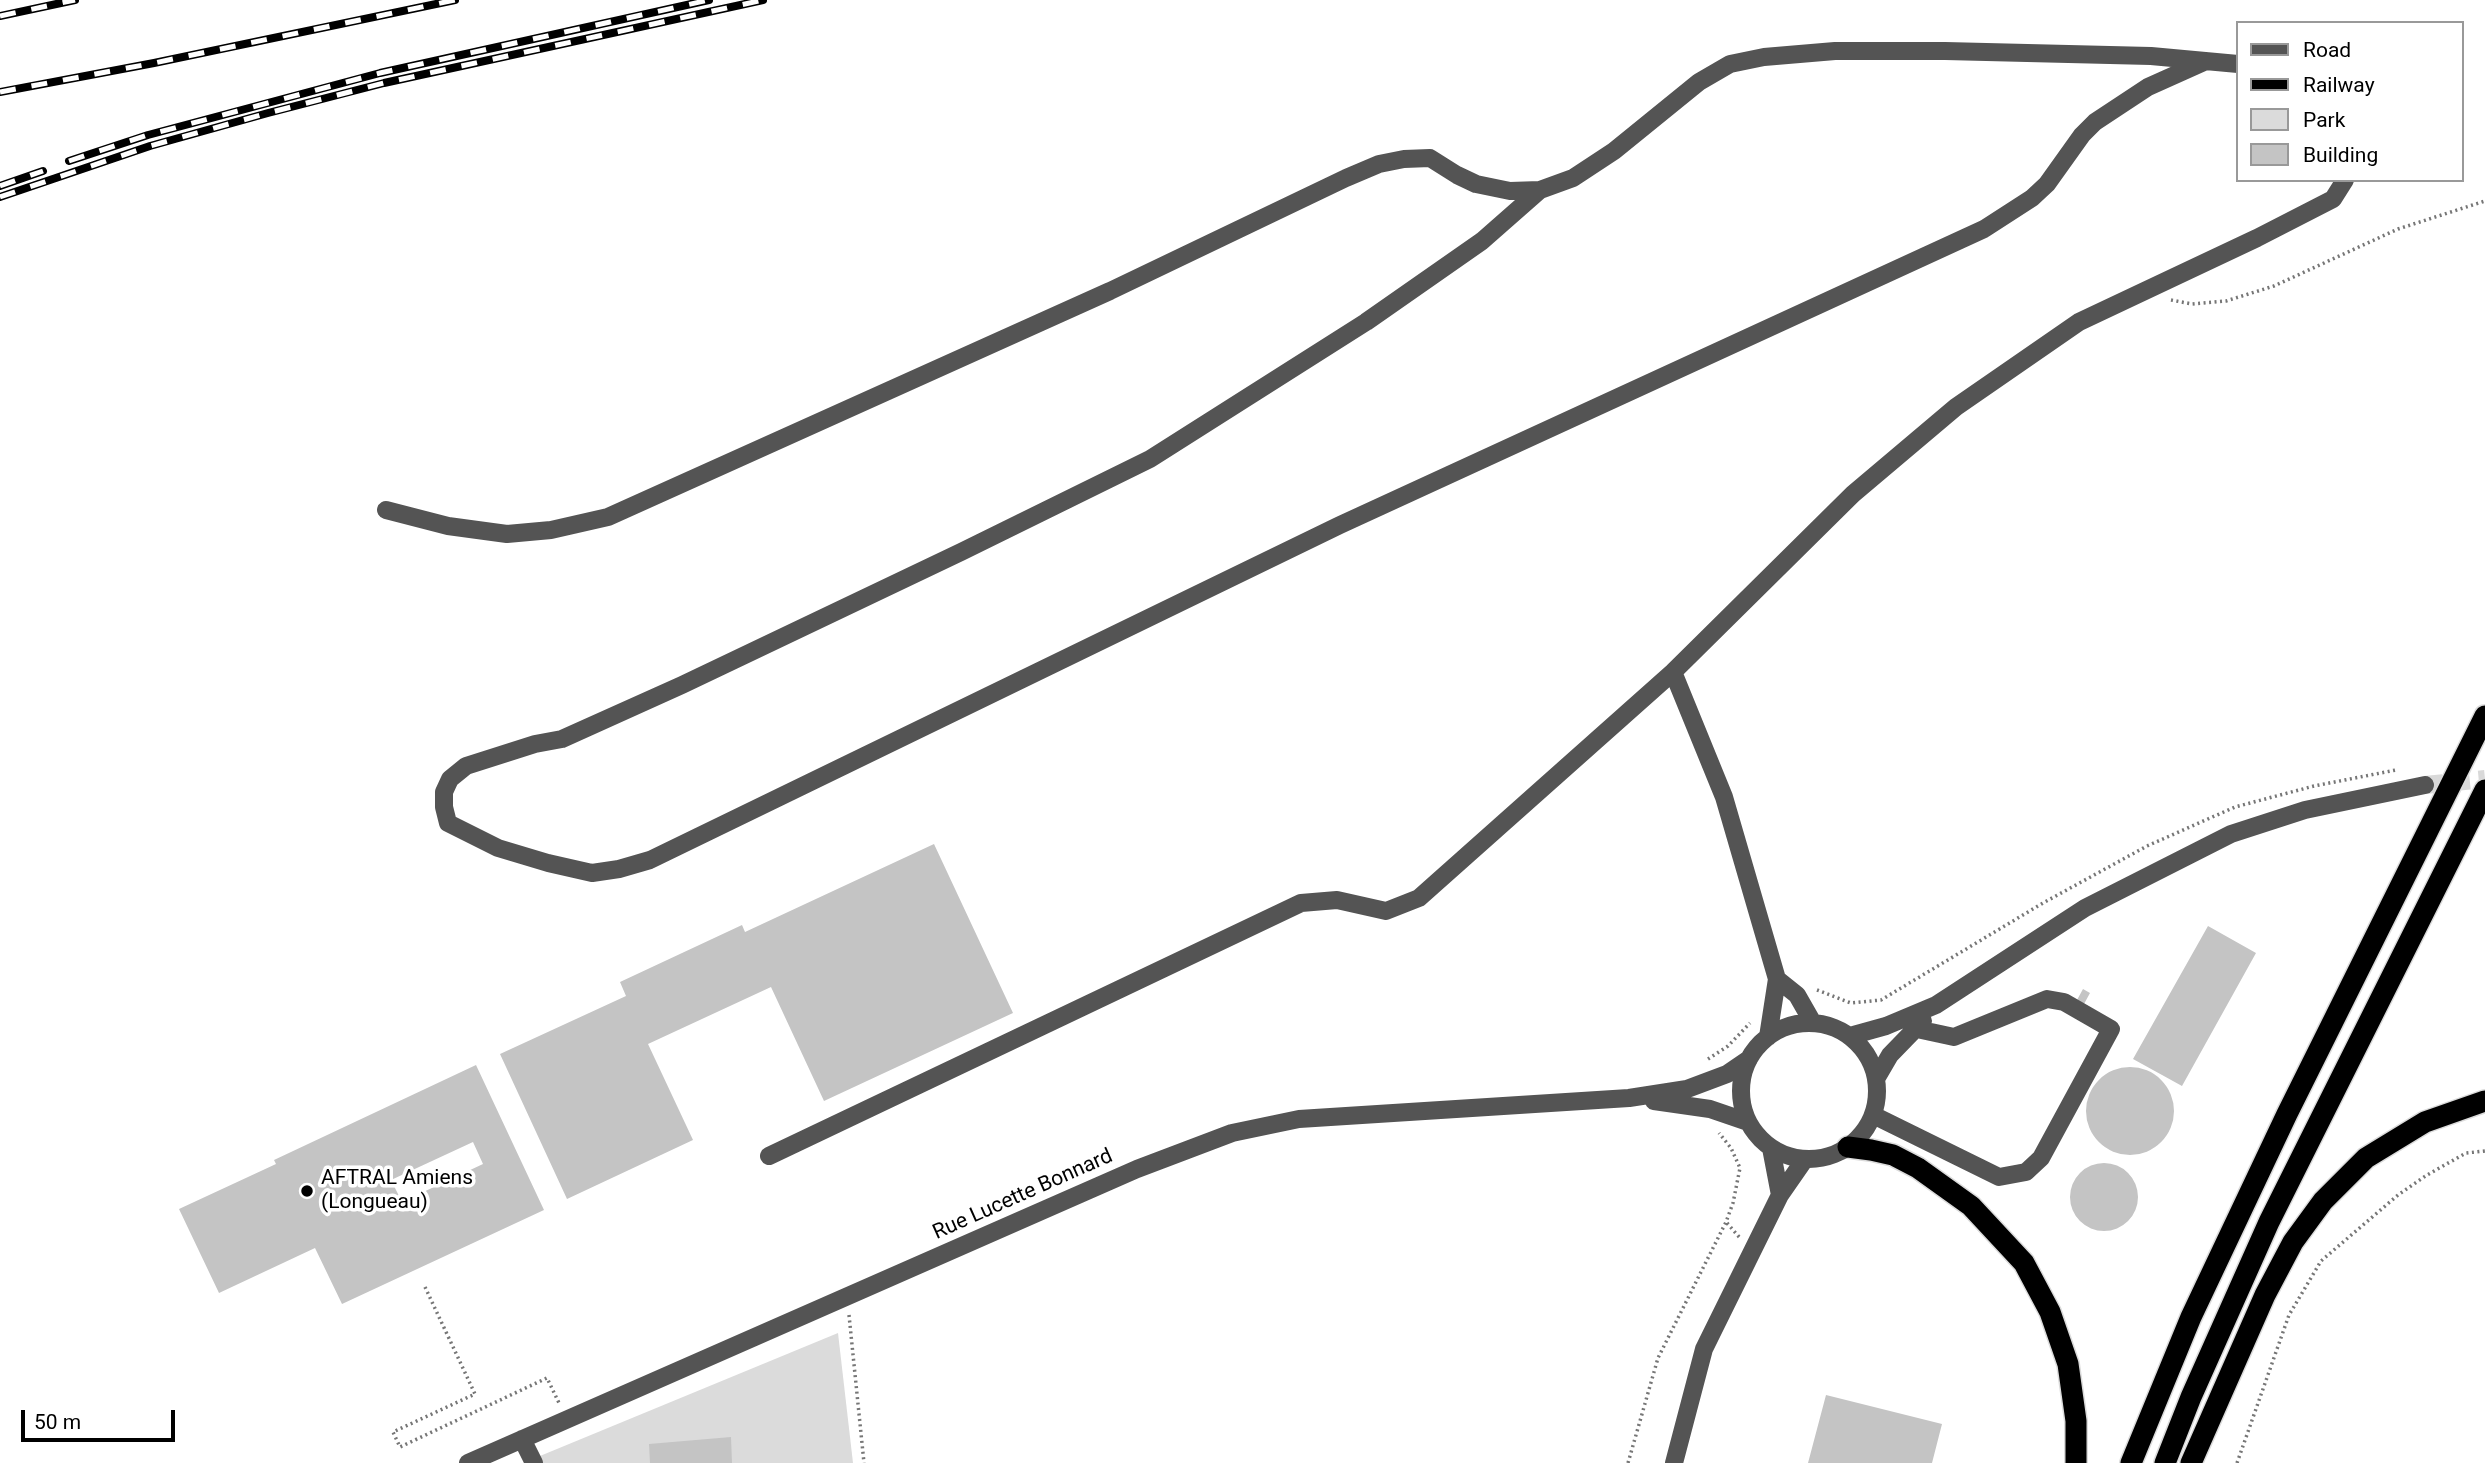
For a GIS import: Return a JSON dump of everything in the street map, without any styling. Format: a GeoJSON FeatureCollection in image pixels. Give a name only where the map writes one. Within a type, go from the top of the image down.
{"type":"FeatureCollection","features":[{"type":"Feature","properties":{"kind":"highway"},"geometry":{"type":"LineString","coordinates":[[2131,1463],[2191,1317],[2281,1126],[2485,716]]}},
{"type":"Feature","properties":{"kind":"highway"},"geometry":{"type":"LineString","coordinates":[[2165,1463],[2191,1397],[2269,1222],[2485,790]]}},
{"type":"Feature","properties":{"kind":"highway"},"geometry":{"type":"LineString","coordinates":[[2191,1463],[2264,1294],[2293,1242],[2323,1201],[2378,1150],[2424,1122],[2485,1101]]}},
{"type":"Feature","properties":{"kind":"highway"},"geometry":{"type":"LineString","coordinates":[[1848,1147],[1893,1155],[1918,1167],[1971,1206],[2024,1264],[2050,1312],[2068,1364],[2076,1421],[2076,1463]]}},
{"type":"Feature","properties":{"kind":"street"},"geometry":{"type":"LineString","coordinates":[[386,510],[447,526],[507,534],[551,530],[608,517],[1097,297],[1379,164],[1430,158],[1476,184],[1510,191],[1540,190],[1573,178],[1614,151],[1699,82],[1730,65],[1764,57],[1836,51],[2151,56],[2236,64]]}},
{"type":"Feature","properties":{"kind":"street"},"geometry":{"type":"LineString","coordinates":[[1540,190],[1482,241],[1366,322],[1150,459],[961,552],[598,723],[562,739],[535,744],[466,766],[450,779],[444,792],[448,823],[498,848],[592,873],[650,860],[1340,525],[1984,229],[2032,198],[2047,184],[2082,135],[2095,122],[2148,87],[2206,61]]}},
{"type":"Feature","properties":{"kind":"street"},"geometry":{"type":"LineString","coordinates":[[769,1156],[1301,904],[1337,900],[1386,911],[1419,898],[1673,672],[1853,494],[1956,407],[2079,322],[2257,239],[2333,199],[2344,182]]}},
{"type":"Feature","properties":{"kind":"street"},"geometry":{"type":"LineString","coordinates":[[1673,672],[1724,796],[1777,979],[1768,1037]]}},
{"type":"Feature","properties":{"kind":"street"},"geometry":{"type":"LineString","coordinates":[[1850,1036],[1886,1026],[1936,1005],[2085,908],[2231,834],[2305,810],[2425,785]]}},
{"type":"Feature","properties":{"kind":"street"},"geometry":{"type":"LineString","coordinates":[[1777,979],[1797,995],[1813,1023]]}},
{"type":"Feature","properties":{"kind":"street"},"geometry":{"type":"LineString","coordinates":[[1873,1115],[1999,1177],[2026,1172],[2041,1158],[2111,1029],[2064,1002],[2047,999],[1954,1037],[1917,1029]]}},
{"type":"Feature","properties":{"kind":"street"},"geometry":{"type":"LineString","coordinates":[[1877,1079],[1890,1055],[1917,1029],[1936,1005]]}},
{"type":"Feature","properties":{"kind":"street"},"geometry":{"type":"LineString","coordinates":[[1813,1023],[1832,1027],[1850,1036],[1867,1055],[1877,1079],[1878,1091],[1867,1128],[1848,1147],[1835,1155],[1805,1159],[1787,1156],[1771,1148],[1748,1122],[1741,1101],[1742,1079],[1749,1059],[1768,1037],[1797,1024],[1813,1023]]}},
{"type":"Feature","properties":{"kind":"street","name":"Rue Lucette Bonnard"},"geometry":{"type":"LineString","coordinates":[[468,1463],[1163,1158],[1232,1133],[1299,1119],[1629,1098],[1687,1090],[1727,1074],[1749,1059]]}},
{"type":"Feature","properties":{"kind":"street","name":"Rue Lucette Bonnard"},"geometry":{"type":"LineString","coordinates":[[1629,1098],[1710,1109],[1748,1122]]}},
{"type":"Feature","properties":{"kind":"street"},"geometry":{"type":"LineString","coordinates":[[1771,1148],[1780,1195]]}},
{"type":"Feature","properties":{"kind":"street"},"geometry":{"type":"LineString","coordinates":[[1674,1463],[1704,1349],[1780,1195],[1805,1159]]}},
{"type":"Feature","properties":{"kind":"street"},"geometry":{"type":"LineString","coordinates":[[522,1439],[534,1463]]}},
{"type":"Feature","properties":{"kind":"path"},"geometry":{"type":"LineString","coordinates":[[2141,293],[2192,304],[2226,301],[2274,286],[2398,229],[2485,201]]}},
{"type":"Feature","properties":{"kind":"path"},"geometry":{"type":"LineString","coordinates":[[1797,995],[1815,990],[1851,1003],[1881,1000],[2042,903],[2147,846],[2235,807],[2314,786],[2407,769]]}},
{"type":"Feature","properties":{"kind":"path"},"geometry":{"type":"LineString","coordinates":[[1712,1080],[1706,1060],[1728,1046],[1748,1026],[1759,1009],[1772,1003]]}},
{"type":"Feature","properties":{"kind":"path"},"geometry":{"type":"LineString","coordinates":[[1628,1463],[1658,1358],[1733,1203],[1740,1168],[1731,1148],[1720,1135],[1710,1109]]}},
{"type":"Feature","properties":{"kind":"path"},"geometry":{"type":"LineString","coordinates":[[2237,1463],[2289,1315],[2321,1261],[2398,1195],[2427,1175],[2466,1153],[2485,1151]]}},
{"type":"Feature","properties":{"kind":"path"},"geometry":{"type":"LineString","coordinates":[[425,1287],[475,1394],[393,1432],[400,1447],[547,1378],[567,1419]]}},
{"type":"Feature","properties":{"kind":"path"},"geometry":{"type":"LineString","coordinates":[[846,1297],[864,1463]]}},
{"type":"Feature","properties":{"kind":"green space"},"geometry":{"type":"Polygon","coordinates":[[[838,1333],[853,1463],[523,1463],[838,1333]]]}},
{"type":"Feature","properties":{"kind":"building"},"geometry":{"type":"Polygon","coordinates":[[[934,844],[1013,1013],[824,1101],[771,987],[648,1044],[693,1140],[567,1199],[500,1054],[626,996],[620,982],[742,925],[745,932],[934,844]]]}},
{"type":"Feature","properties":{"kind":"building"},"geometry":{"type":"Polygon","coordinates":[[[2208,926],[2256,953],[2182,1086],[2133,1059],[2208,926]]]}},
{"type":"Feature","properties":{"kind":"building"},"geometry":{"type":"Polygon","coordinates":[[[2083,989],[2090,993],[2084,1004],[2077,1000],[2083,989]]]}},
{"type":"Feature","properties":{"kind":"building","name":"AFTRAL Amiens (Longueau)"},"geometry":{"type":"Polygon","coordinates":[[[476,1065],[544,1210],[342,1304],[315,1248],[219,1293],[179,1209],[276,1164],[274,1160],[476,1065]],[[473,1142],[391,1180],[402,1202],[483,1164],[473,1142]]]}},
{"type":"Feature","properties":{"kind":"building"},"geometry":{"type":"Polygon","coordinates":[[[2130,1067],[2147,1071],[2161,1080],[2170,1094],[2174,1111],[2170,1128],[2161,1142],[2147,1151],[2130,1155],[2113,1151],[2099,1142],[2090,1128],[2086,1111],[2090,1094],[2099,1080],[2113,1071],[2130,1067]]]}},
{"type":"Feature","properties":{"kind":"building"},"geometry":{"type":"Polygon","coordinates":[[[2097,1163],[2111,1163],[2123,1168],[2133,1178],[2138,1197],[2133,1216],[2123,1226],[2111,1231],[2097,1231],[2085,1226],[2075,1216],[2070,1204],[2070,1190],[2075,1178],[2085,1168],[2097,1163]]]}},
{"type":"Feature","properties":{"kind":"building"},"geometry":{"type":"Polygon","coordinates":[[[1826,1395],[1942,1424],[1932,1463],[1808,1463],[1826,1395]]]}},
{"type":"Feature","properties":{"kind":"building"},"geometry":{"type":"Polygon","coordinates":[[[731,1437],[732,1463],[650,1463],[649,1444],[731,1437]]]}},
{"type":"Feature","properties":{"kind":"tunnel"},"geometry":{"type":"LineString","coordinates":[[2425,785],[2485,779]]}},
{"type":"Feature","properties":{"kind":"railway"},"geometry":{"type":"LineString","coordinates":[[0,16],[75,0]]}},
{"type":"Feature","properties":{"kind":"railway"},"geometry":{"type":"LineString","coordinates":[[0,92],[455,0]]}},
{"type":"Feature","properties":{"kind":"railway"},"geometry":{"type":"LineString","coordinates":[[69,161],[148,135],[380,73],[709,0]]}},
{"type":"Feature","properties":{"kind":"railway"},"geometry":{"type":"LineString","coordinates":[[0,197],[150,146],[384,83],[763,0]]}},
{"type":"Feature","properties":{"kind":"railway"},"geometry":{"type":"LineString","coordinates":[[0,186],[43,171]]}},
{"type":"Feature","properties":{"kind":"place","name":"AFTRAL Amiens (Longueau)"},"geometry":{"type":"Point","coordinates":[307,1191]}}]}
